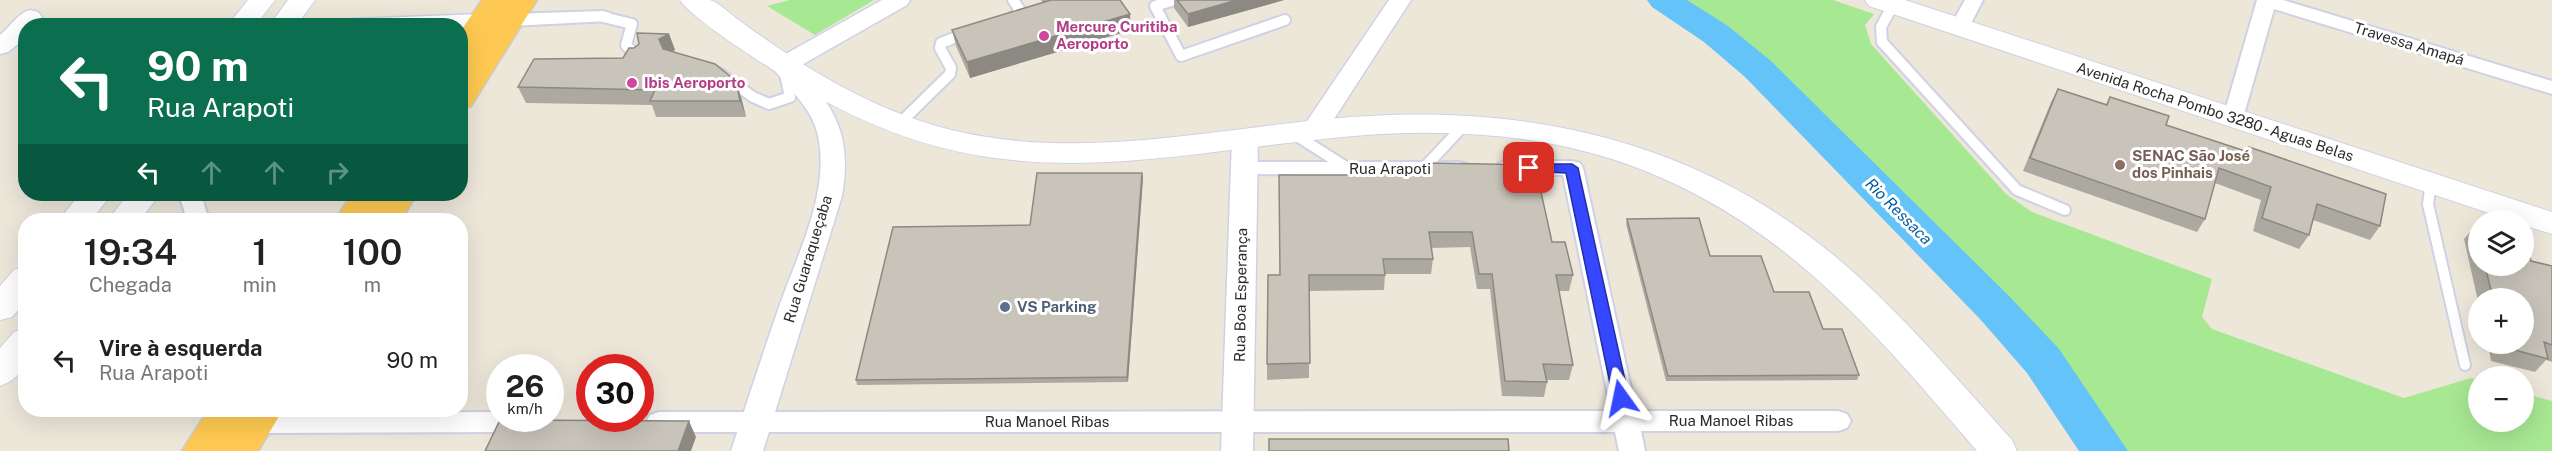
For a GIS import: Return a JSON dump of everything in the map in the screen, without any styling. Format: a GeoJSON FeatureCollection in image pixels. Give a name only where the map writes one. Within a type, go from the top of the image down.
{"type":"FeatureCollection","features":[{"type":"Feature","properties":{"kind":"highway"},"geometry":{"type":"LineString","coordinates":[[468,46],[503,10]]}},
{"type":"Feature","properties":{"kind":"highway"},"geometry":{"type":"LineString","coordinates":[[468,82],[503,10]]}},
{"type":"Feature","properties":{"kind":"main road"},"geometry":{"type":"LineString","coordinates":[[247,18],[262,0]]}},
{"type":"Feature","properties":{"kind":"main road"},"geometry":{"type":"LineString","coordinates":[[288,18],[302,0]]}},
{"type":"Feature","properties":{"kind":"main road"},"geometry":{"type":"LineString","coordinates":[[693,0],[783,65],[844,102],[898,125],[976,145],[1063,153],[1153,149],[1366,125],[1466,122],[1551,134],[1648,161],[1701,183],[1740,205],[1786,235],[1830,271],[1880,318],[1999,451]]}},
{"type":"Feature","properties":{"kind":"main road","name":"Avenida Rocha Pombo 3280 - Aguas Belas"},"geometry":{"type":"LineString","coordinates":[[1886,2],[2552,223]]}},
{"type":"Feature","properties":{"kind":"main road"},"geometry":{"type":"LineString","coordinates":[[80,213],[91,201]]}},
{"type":"Feature","properties":{"kind":"main road"},"geometry":{"type":"LineString","coordinates":[[129,213],[139,201]]}},
{"type":"Feature","properties":{"kind":"main road"},"geometry":{"type":"LineString","coordinates":[[0,308],[18,287]]}},
{"type":"Feature","properties":{"kind":"main road"},"geometry":{"type":"LineString","coordinates":[[0,372],[18,351]]}},
{"type":"Feature","properties":{"kind":"street"},"geometry":{"type":"LineString","coordinates":[[783,65],[899,0]]}},
{"type":"Feature","properties":{"kind":"street"},"geometry":{"type":"LineString","coordinates":[[1303,131],[1400,0]]}},
{"type":"Feature","properties":{"kind":"street"},"geometry":{"type":"LineString","coordinates":[[1960,27],[1974,0]]}},
{"type":"Feature","properties":{"kind":"street"},"geometry":{"type":"LineString","coordinates":[[2233,118],[2266,0]]}},
{"type":"Feature","properties":{"kind":"street","name":"Travessa Amapá"},"geometry":{"type":"LineString","coordinates":[[2266,0],[2552,88]]}},
{"type":"Feature","properties":{"kind":"street"},"geometry":{"type":"LineString","coordinates":[[427,18],[503,10],[603,17]]}},
{"type":"Feature","properties":{"kind":"street"},"geometry":{"type":"LineString","coordinates":[[0,48],[18,33]]}},
{"type":"Feature","properties":{"kind":"street"},"geometry":{"type":"LineString","coordinates":[[0,48],[18,43]]}},
{"type":"Feature","properties":{"kind":"street","name":"Rua Guaraqueçaba"},"geometry":{"type":"LineString","coordinates":[[747,451],[820,224],[832,163],[831,137],[823,115],[810,95],[783,65]]}},
{"type":"Feature","properties":{"kind":"street","name":"Rua Boa Esperança"},"geometry":{"type":"LineString","coordinates":[[1237,436],[1245,138]]}},
{"type":"Feature","properties":{"kind":"street","name":"Rua Arapoti"},"geometry":{"type":"LineString","coordinates":[[1244,169],[1572,168],[1626,421]]}},
{"type":"Feature","properties":{"kind":"street"},"geometry":{"type":"LineString","coordinates":[[216,417],[227,434],[486,424]]}},
{"type":"Feature","properties":{"kind":"street"},"geometry":{"type":"LineString","coordinates":[[1626,421],[1632,451]]}},
{"type":"Feature","properties":{"kind":"street","name":"Rua Manoel Ribas"},"geometry":{"type":"LineString","coordinates":[[654,422],[756,422],[1237,436],[1626,421],[1838,421]]}},
{"type":"Feature","properties":{"kind":"lane"},"geometry":{"type":"LineString","coordinates":[[1002,23],[1013,20],[1018,14],[1020,9],[1013,0]]}},
{"type":"Feature","properties":{"kind":"lane"},"geometry":{"type":"LineString","coordinates":[[1174,0],[1155,6],[1181,56],[1285,20]]}},
{"type":"Feature","properties":{"kind":"lane"},"geometry":{"type":"LineString","coordinates":[[1886,2],[1879,32],[1882,42],[2017,190],[2065,210]]}},
{"type":"Feature","properties":{"kind":"lane"},"geometry":{"type":"LineString","coordinates":[[603,17],[632,24],[626,45],[638,57]]}},
{"type":"Feature","properties":{"kind":"lane"},"geometry":{"type":"LineString","coordinates":[[898,125],[950,74],[951,68],[940,48],[941,43],[979,30]]}},
{"type":"Feature","properties":{"kind":"lane"},"geometry":{"type":"LineString","coordinates":[[712,70],[732,78],[760,103],[768,106],[779,104],[790,97],[783,65]]}},
{"type":"Feature","properties":{"kind":"lane"},"geometry":{"type":"LineString","coordinates":[[1423,169],[1466,122]]}},
{"type":"Feature","properties":{"kind":"lane"},"geometry":{"type":"LineString","coordinates":[[1303,131],[1349,169]]}},
{"type":"Feature","properties":{"kind":"lane"},"geometry":{"type":"LineString","coordinates":[[2431,183],[2428,204],[2465,365]]}},
{"type":"Feature","properties":{"kind":"green space"},"geometry":{"type":"Polygon","coordinates":[[[790,0],[874,0],[815,35],[767,6],[790,0]]]}},
{"type":"Feature","properties":{"kind":"green space"},"geometry":{"type":"Polygon","coordinates":[[[1677,0],[1833,0],[1874,14],[1865,25],[1871,44],[2006,194],[2032,212],[2212,279],[2202,317],[2212,329],[2404,398],[2468,379],[2468,432],[2534,432],[2534,396],[2552,401],[2552,451],[2123,451],[2023,322],[1768,69],[1734,40],[1677,0]]]}},
{"type":"Feature","properties":{"kind":"building"},"geometry":{"type":"Polygon","coordinates":[[[1051,0],[1120,0],[1130,14],[967,62],[952,30],[1051,0]]]}},
{"type":"Feature","properties":{"kind":"building"},"geometry":{"type":"Polygon","coordinates":[[[1177,0],[1237,0],[1188,14],[1177,0]]]}},
{"type":"Feature","properties":{"kind":"building"},"geometry":{"type":"Polygon","coordinates":[[[637,33],[669,34],[659,39],[663,49],[715,64],[736,81],[740,101],[650,101],[655,90],[518,87],[534,59],[623,58],[629,48],[634,48],[639,44],[637,33]]]}},
{"type":"Feature","properties":{"kind":"building"},"geometry":{"type":"Polygon","coordinates":[[[2058,89],[2107,105],[2110,97],[2169,116],[2166,125],[2248,152],[2249,147],[2386,194],[2380,226],[2317,204],[2309,235],[2262,218],[2271,187],[2219,168],[2205,219],[2030,158],[2058,89]]]}},
{"type":"Feature","properties":{"kind":"building"},"geometry":{"type":"Polygon","coordinates":[[[1430,163],[1535,165],[1552,242],[1565,242],[1573,275],[1556,275],[1573,365],[1543,364],[1547,382],[1505,381],[1492,274],[1479,274],[1472,232],[1429,232],[1433,259],[1383,259],[1385,275],[1309,275],[1310,363],[1267,364],[1268,275],[1280,275],[1279,175],[1377,175],[1377,172],[1431,171],[1430,163]]]}},
{"type":"Feature","properties":{"kind":"building","name":"VS Parking"},"geometry":{"type":"Polygon","coordinates":[[[1037,173],[1142,173],[1127,377],[856,380],[893,227],[1030,225],[1037,173]]]}},
{"type":"Feature","properties":{"kind":"building"},"geometry":{"type":"Polygon","coordinates":[[[1699,218],[1710,256],[1761,256],[1774,292],[1809,292],[1823,329],[1842,329],[1859,375],[1668,376],[1627,219],[1699,218]]]}},
{"type":"Feature","properties":{"kind":"building"},"geometry":{"type":"Polygon","coordinates":[[[2534,262],[2552,266],[2552,345],[2544,342],[2548,359],[2530,354],[2534,354],[2534,288],[2490,288],[2488,276],[2534,276],[2534,262]]]}},
{"type":"Feature","properties":{"kind":"building"},"geometry":{"type":"Polygon","coordinates":[[[564,420],[576,420],[576,432],[654,432],[654,421],[689,421],[678,451],[485,451],[494,432],[564,432],[564,420]]]}},
{"type":"Feature","properties":{"kind":"building"},"geometry":{"type":"Polygon","coordinates":[[[1269,439],[1508,439],[1509,451],[1269,451],[1269,439]]]}},
{"type":"Feature","properties":{"kind":"waterway","name":"Rio Ressaca"},"geometry":{"type":"LineString","coordinates":[[1664,0],[1716,34],[1758,69],[1995,308],[2043,361],[2105,451]]}},
{"type":"Feature","properties":{"kind":"place","name":"Mercure Curitiba Aeroporto"},"geometry":{"type":"Point","coordinates":[1044,36]}},
{"type":"Feature","properties":{"kind":"place","name":"Ibis Aeroporto"},"geometry":{"type":"Point","coordinates":[632,83]}},
{"type":"Feature","properties":{"kind":"place","name":"SENAC São José dos Pinhais"},"geometry":{"type":"Point","coordinates":[2120,165]}},
{"type":"Feature","properties":{"kind":"place","name":"VS Parking"},"geometry":{"type":"Point","coordinates":[1005,307]}},
{"type":"Feature","properties":{"kind":"route"},"geometry":{"type":"LineString","coordinates":[[1529,168],[1572,168],[1621,398]]}}]}
